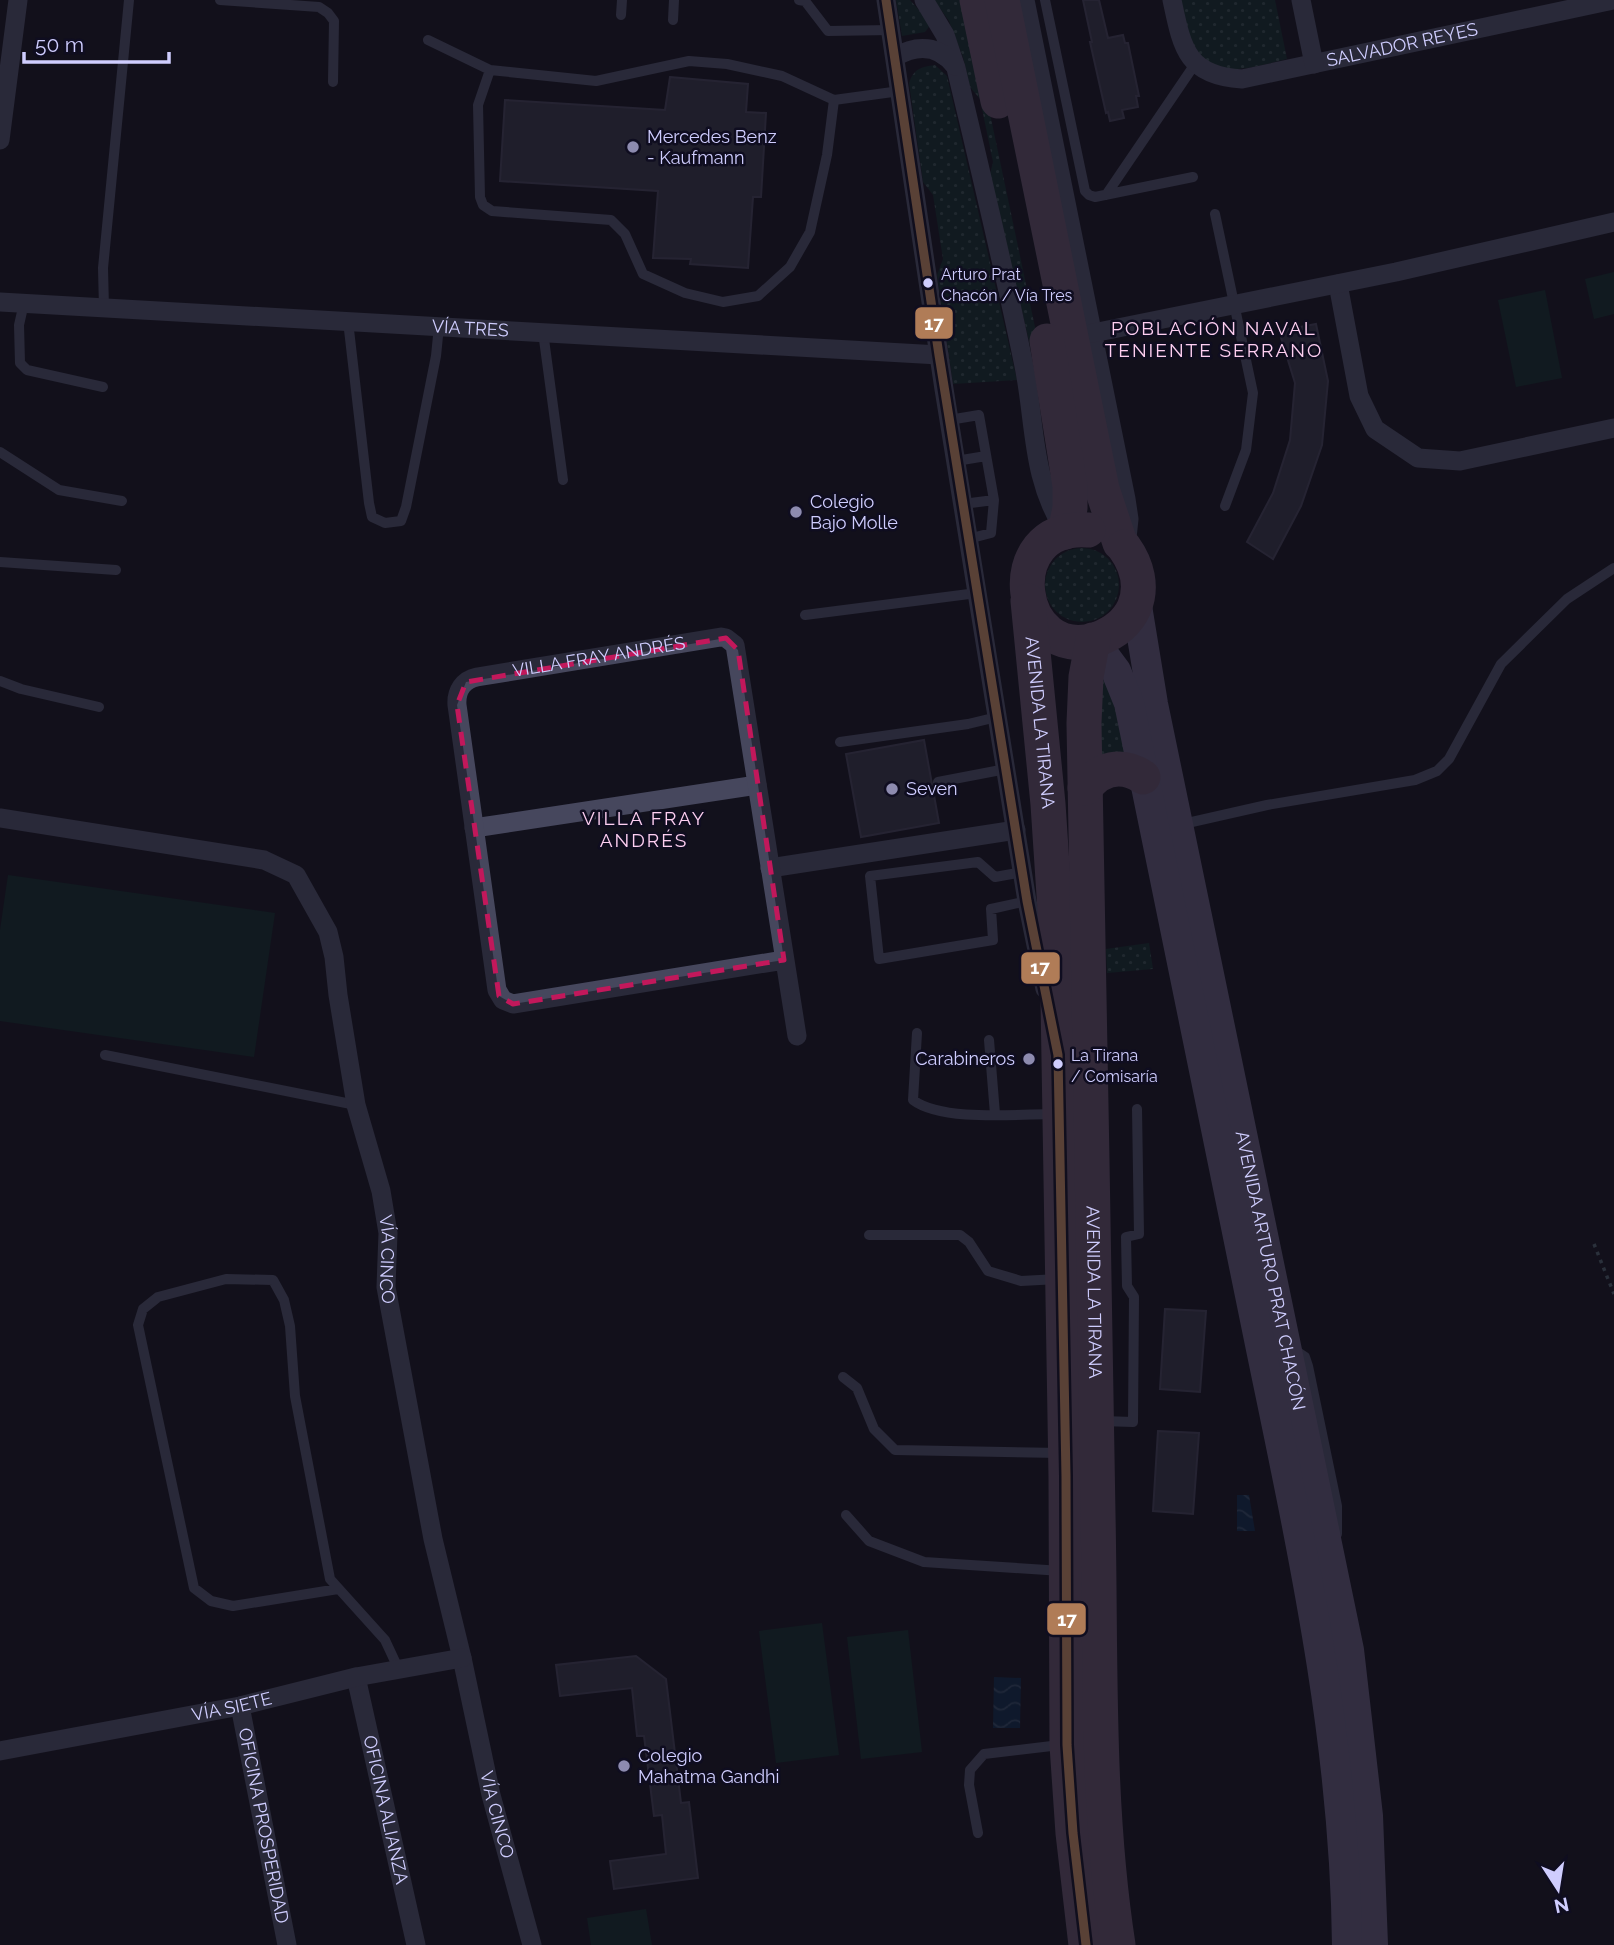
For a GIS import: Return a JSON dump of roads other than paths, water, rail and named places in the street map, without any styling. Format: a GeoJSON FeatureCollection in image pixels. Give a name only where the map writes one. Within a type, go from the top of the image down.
{"type":"FeatureCollection","features":[{"type":"Feature","properties":{"kind":"highway"},"geometry":{"type":"LineString","coordinates":[[977,0],[1056,387],[1070,486],[1070,508],[1065,532]]}},
{"type":"Feature","properties":{"kind":"highway","name":"AVENIDA ARTURO PRAT CHACÓN"},"geometry":{"type":"LineString","coordinates":[[1002,0],[1102,489],[1122,545],[1133,561],[1138,576],[1136,600]]}},
{"type":"Feature","properties":{"kind":"highway"},"geometry":{"type":"LineString","coordinates":[[1122,545],[1094,530],[1065,532],[1051,539],[1034,556],[1027,578],[1028,601],[1036,618],[1049,631],[1065,639],[1093,640],[1120,626],[1130,614],[1136,600]]}},
{"type":"Feature","properties":{"kind":"highway","name":"AVENIDA LA TIRANA"},"geometry":{"type":"LineString","coordinates":[[1028,601],[1054,872],[1065,1453],[1067,1745],[1073,1833],[1086,1945]]}},
{"type":"Feature","properties":{"kind":"highway","name":"AVENIDA LA TIRANA"},"geometry":{"type":"LineString","coordinates":[[1093,640],[1084,696],[1100,1728],[1108,1858],[1118,1945]]}},
{"type":"Feature","properties":{"kind":"highway"},"geometry":{"type":"LineString","coordinates":[[1086,788],[1097,776],[1113,769],[1129,770],[1143,777]]}},
{"type":"Feature","properties":{"kind":"main road","name":"AVENIDA ARTURO PRAT CHACÓN"},"geometry":{"type":"LineString","coordinates":[[1136,600],[1149,681],[1349,1650],[1363,1762],[1373,1945]]}},
{"type":"Feature","properties":{"kind":"main road","name":"AVENIDA ARTURO PRAT CHACÓN"},"geometry":{"type":"LineString","coordinates":[[1093,640],[1106,655],[1123,687],[1312,1600],[1336,1762],[1347,1945]]}},
{"type":"Feature","properties":{"kind":"street"},"geometry":{"type":"LineString","coordinates":[[0,140],[18,0]]}},
{"type":"Feature","properties":{"kind":"street"},"geometry":{"type":"LineString","coordinates":[[887,0],[939,355]]}},
{"type":"Feature","properties":{"kind":"street"},"geometry":{"type":"LineString","coordinates":[[924,0],[945,35],[956,68],[1028,385],[1038,468],[1046,497],[1065,532]]}},
{"type":"Feature","properties":{"kind":"street"},"geometry":{"type":"LineString","coordinates":[[1025,0],[1128,510],[1129,530],[1122,545]]}},
{"type":"Feature","properties":{"kind":"street"},"geometry":{"type":"LineString","coordinates":[[1172,0],[1183,47],[1195,64]]}},
{"type":"Feature","properties":{"kind":"street"},"geometry":{"type":"LineString","coordinates":[[1301,0],[1314,64]]}},
{"type":"Feature","properties":{"kind":"street","name":"SALVADOR REYES"},"geometry":{"type":"LineString","coordinates":[[1195,64],[1217,76],[1242,79],[1613,0]]}},
{"type":"Feature","properties":{"kind":"street"},"geometry":{"type":"LineString","coordinates":[[895,57],[912,48],[932,49],[942,53],[956,68]]}},
{"type":"Feature","properties":{"kind":"street"},"geometry":{"type":"LineString","coordinates":[[1093,333],[1338,284],[1614,222]]}},
{"type":"Feature","properties":{"kind":"street"},"geometry":{"type":"LineString","coordinates":[[1338,284],[1359,396],[1369,418],[1375,429],[1418,458],[1460,461],[1614,428]]}},
{"type":"Feature","properties":{"kind":"street","name":"VÍA TRES"},"geometry":{"type":"LineString","coordinates":[[0,302],[939,355]]}},
{"type":"Feature","properties":{"kind":"street","name":"AVENIDA LA TIRANA"},"geometry":{"type":"LineString","coordinates":[[939,355],[1027,901],[1058,1055]]}},
{"type":"Feature","properties":{"kind":"street","name":"VILLA FRAY ANDRÉS"},"geometry":{"type":"LineString","coordinates":[[784,960],[513,1004],[503,1000],[496,990],[457,698],[466,682],[477,677],[721,637],[731,640],[738,650],[797,1036]]}},
{"type":"Feature","properties":{"kind":"street"},"geometry":{"type":"LineString","coordinates":[[474,828],[757,785]]}},
{"type":"Feature","properties":{"kind":"street","name":"VÍA CINCO"},"geometry":{"type":"LineString","coordinates":[[0,818],[264,860],[296,875],[328,932],[356,1105],[381,1191],[388,1233],[386,1287],[433,1539],[463,1658],[491,1795],[532,1945]]}},
{"type":"Feature","properties":{"kind":"street"},"geometry":{"type":"LineString","coordinates":[[770,868],[1016,830]]}},
{"type":"Feature","properties":{"kind":"street","name":"VÍA SIETE"},"geometry":{"type":"LineString","coordinates":[[0,1751],[240,1706],[355,1677],[463,1658]]}},
{"type":"Feature","properties":{"kind":"street","name":"OFICINA ALIANZA"},"geometry":{"type":"LineString","coordinates":[[355,1677],[416,1945]]}},
{"type":"Feature","properties":{"kind":"street","name":"OFICINA PROSPERIDAD"},"geometry":{"type":"LineString","coordinates":[[240,1706],[287,1945]]}},
{"type":"Feature","properties":{"kind":"lane"},"geometry":{"type":"LineString","coordinates":[[104,308],[103,268],[129,0]]}},
{"type":"Feature","properties":{"kind":"lane"},"geometry":{"type":"LineString","coordinates":[[220,0],[319,7],[328,13],[334,21],[333,82]]}},
{"type":"Feature","properties":{"kind":"lane"},"geometry":{"type":"LineString","coordinates":[[621,15],[622,0]]}},
{"type":"Feature","properties":{"kind":"lane"},"geometry":{"type":"LineString","coordinates":[[673,20],[674,0]]}},
{"type":"Feature","properties":{"kind":"lane"},"geometry":{"type":"LineString","coordinates":[[799,0],[805,0],[828,31],[891,30]]}},
{"type":"Feature","properties":{"kind":"lane"},"geometry":{"type":"LineString","coordinates":[[1045,0],[1085,191],[1089,195],[1106,195],[1193,177]]}},
{"type":"Feature","properties":{"kind":"lane"},"geometry":{"type":"LineString","coordinates":[[428,40],[490,70],[596,81],[689,61],[727,64],[782,76],[834,100],[900,91]]}},
{"type":"Feature","properties":{"kind":"lane"},"geometry":{"type":"LineString","coordinates":[[1106,195],[1195,64]]}},
{"type":"Feature","properties":{"kind":"lane"},"geometry":{"type":"LineString","coordinates":[[490,70],[478,105],[480,197],[484,205],[492,211],[611,220],[625,234],[643,274],[685,293],[723,302],[758,296],[790,267],[810,232],[827,155],[834,100]]}},
{"type":"Feature","properties":{"kind":"lane"},"geometry":{"type":"LineString","coordinates":[[1215,215],[1253,393],[1247,450],[1225,506]]}},
{"type":"Feature","properties":{"kind":"lane"},"geometry":{"type":"LineString","coordinates":[[24,303],[19,325],[20,363],[27,370],[103,387]]}},
{"type":"Feature","properties":{"kind":"lane"},"geometry":{"type":"LineString","coordinates":[[348,321],[369,503],[372,517],[385,523],[401,521],[406,507],[436,356],[439,326]]}},
{"type":"Feature","properties":{"kind":"lane"},"geometry":{"type":"LineString","coordinates":[[543,332],[562,480]]}},
{"type":"Feature","properties":{"kind":"lane"},"geometry":{"type":"LineString","coordinates":[[949,420],[979,415],[994,500],[990,533],[968,539]]}},
{"type":"Feature","properties":{"kind":"lane"},"geometry":{"type":"LineString","coordinates":[[0,452],[59,490],[122,501]]}},
{"type":"Feature","properties":{"kind":"lane"},"geometry":{"type":"LineString","coordinates":[[956,461],[986,456]]}},
{"type":"Feature","properties":{"kind":"lane"},"geometry":{"type":"LineString","coordinates":[[963,504],[994,500]]}},
{"type":"Feature","properties":{"kind":"lane"},"geometry":{"type":"LineString","coordinates":[[0,562],[116,570]]}},
{"type":"Feature","properties":{"kind":"lane"},"geometry":{"type":"LineString","coordinates":[[1179,825],[1267,805],[1415,780],[1437,771],[1449,758],[1501,664],[1567,599],[1614,568]]}},
{"type":"Feature","properties":{"kind":"lane"},"geometry":{"type":"LineString","coordinates":[[805,615],[977,593]]}},
{"type":"Feature","properties":{"kind":"lane"},"geometry":{"type":"LineString","coordinates":[[0,681],[21,689],[99,707]]}},
{"type":"Feature","properties":{"kind":"lane"},"geometry":{"type":"LineString","coordinates":[[840,742],[968,724],[997,717]]}},
{"type":"Feature","properties":{"kind":"lane"},"geometry":{"type":"LineString","coordinates":[[937,782],[1006,769]]}},
{"type":"Feature","properties":{"kind":"lane"},"geometry":{"type":"LineString","coordinates":[[1023,873],[995,877],[978,862],[870,876],[879,959],[993,940],[991,909],[1027,901]]}},
{"type":"Feature","properties":{"kind":"lane"},"geometry":{"type":"LineString","coordinates":[[917,1033],[913,1100],[922,1107],[948,1112],[1059,1114]]}},
{"type":"Feature","properties":{"kind":"lane"},"geometry":{"type":"LineString","coordinates":[[989,1040],[995,1114]]}},
{"type":"Feature","properties":{"kind":"lane"},"geometry":{"type":"LineString","coordinates":[[105,1055],[356,1105]]}},
{"type":"Feature","properties":{"kind":"lane"},"geometry":{"type":"LineString","coordinates":[[1096,1421],[1133,1422],[1134,1297],[1127,1286],[1126,1237],[1139,1234],[1137,1109]]}},
{"type":"Feature","properties":{"kind":"lane"},"geometry":{"type":"LineString","coordinates":[[869,1235],[960,1235],[970,1242],[988,1272],[1021,1281],[1062,1279]]}},
{"type":"Feature","properties":{"kind":"lane"},"geometry":{"type":"LineString","coordinates":[[338,1589],[233,1606],[211,1601],[194,1588],[138,1325],[143,1309],[158,1297],[226,1279],[273,1280],[284,1300],[290,1326],[295,1396],[330,1579],[384,1640],[399,1670]]}},
{"type":"Feature","properties":{"kind":"lane"},"geometry":{"type":"LineString","coordinates":[[843,1377],[857,1388],[874,1429],[895,1450],[1065,1453]]}},
{"type":"Feature","properties":{"kind":"lane"},"geometry":{"type":"LineString","coordinates":[[846,1516],[869,1541],[924,1562],[1066,1571]]}},
{"type":"Feature","properties":{"kind":"lane"},"geometry":{"type":"LineString","coordinates":[[978,1833],[969,1785],[970,1770],[984,1755],[1067,1745]]}},
{"type":"Feature","properties":{"kind":"water"},"geometry":{"type":"Polygon","coordinates":[[[1237,1495],[1249,1495],[1255,1531],[1237,1531],[1237,1495]]]}},
{"type":"Feature","properties":{"kind":"water"},"geometry":{"type":"Polygon","coordinates":[[[994,1677],[1021,1678],[1020,1728],[993,1728],[994,1677]]]}},
{"type":"Feature","properties":{"kind":"place","name":"Mercedes Benz - Kaufmann"},"geometry":{"type":"Point","coordinates":[633,147]}},
{"type":"Feature","properties":{"kind":"place","name":"Arturo Prat Chacón / Vía Tres"},"geometry":{"type":"Point","coordinates":[928,283]}},
{"type":"Feature","properties":{"kind":"place","name":"Colegio Bajo Molle"},"geometry":{"type":"Point","coordinates":[796,512]}},
{"type":"Feature","properties":{"kind":"place","name":"Seven"},"geometry":{"type":"Point","coordinates":[892,789]}},
{"type":"Feature","properties":{"kind":"place","name":"Carabineros"},"geometry":{"type":"Point","coordinates":[1029,1059]}},
{"type":"Feature","properties":{"kind":"place","name":"La Tirana / Comisaría"},"geometry":{"type":"Point","coordinates":[1058,1064]}},
{"type":"Feature","properties":{"kind":"place","name":"Colegio Mahatma Gandhi"},"geometry":{"type":"Point","coordinates":[624,1766]}},
{"type":"Feature","properties":{"kind":"district","name":"POBLACIÓN NAVAL TENIENTE SERRANO"},"geometry":{"type":"Point","coordinates":[1214,339]}},
{"type":"Feature","properties":{"kind":"district","name":"VILLA FRAY ANDRÉS"},"geometry":{"type":"Point","coordinates":[644,829]}}]}
